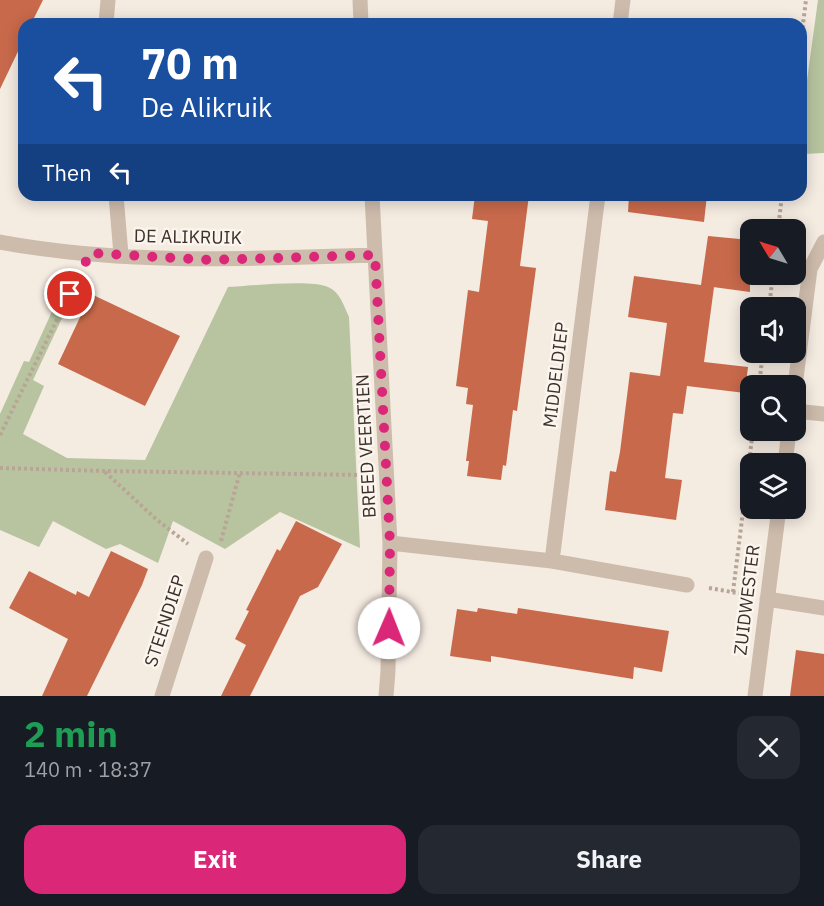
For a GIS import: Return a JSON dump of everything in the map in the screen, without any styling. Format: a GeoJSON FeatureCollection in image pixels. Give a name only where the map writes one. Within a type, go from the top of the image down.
{"type":"FeatureCollection","features":[{"type":"Feature","properties":{"kind":"street"},"geometry":{"type":"LineString","coordinates":[[106,18],[108,0]]}},
{"type":"Feature","properties":{"kind":"street"},"geometry":{"type":"LineString","coordinates":[[360,0],[361,18]]}},
{"type":"Feature","properties":{"kind":"street"},"geometry":{"type":"LineString","coordinates":[[621,18],[623,0]]}},
{"type":"Feature","properties":{"kind":"street"},"geometry":{"type":"LineString","coordinates":[[116,201],[121,255]]}},
{"type":"Feature","properties":{"kind":"street","name":"BREED VEERTIEN"},"geometry":{"type":"LineString","coordinates":[[372,201],[390,543],[386,696]]}},
{"type":"Feature","properties":{"kind":"street","name":"MIDDELDIEP"},"geometry":{"type":"LineString","coordinates":[[552,561],[597,201]]}},
{"type":"Feature","properties":{"kind":"street","name":"DE ALIKRUIK"},"geometry":{"type":"LineString","coordinates":[[0,242],[42,249],[209,260],[375,255]]}},
{"type":"Feature","properties":{"kind":"street"},"geometry":{"type":"LineString","coordinates":[[796,375],[810,269],[824,242]]}},
{"type":"Feature","properties":{"kind":"street"},"geometry":{"type":"LineString","coordinates":[[806,412],[824,414]]}},
{"type":"Feature","properties":{"kind":"street","name":"ZUIDWESTER"},"geometry":{"type":"LineString","coordinates":[[755,696],[778,519]]}},
{"type":"Feature","properties":{"kind":"street"},"geometry":{"type":"LineString","coordinates":[[390,543],[552,561],[687,585]]}},
{"type":"Feature","properties":{"kind":"street","name":"STEENDIEP"},"geometry":{"type":"LineString","coordinates":[[162,696],[206,558]]}},
{"type":"Feature","properties":{"kind":"street"},"geometry":{"type":"LineString","coordinates":[[767,599],[824,608]]}},
{"type":"Feature","properties":{"kind":"path"},"geometry":{"type":"LineString","coordinates":[[804,18],[806,0]]}},
{"type":"Feature","properties":{"kind":"path"},"geometry":{"type":"LineString","coordinates":[[779,219],[781,201]]}},
{"type":"Feature","properties":{"kind":"path"},"geometry":{"type":"LineString","coordinates":[[0,435],[90,253]]}},
{"type":"Feature","properties":{"kind":"path"},"geometry":{"type":"LineString","coordinates":[[733,592],[752,441]]}},
{"type":"Feature","properties":{"kind":"path"},"geometry":{"type":"LineString","coordinates":[[0,468],[387,476]]}},
{"type":"Feature","properties":{"kind":"path"},"geometry":{"type":"LineString","coordinates":[[105,471],[157,520],[206,558],[221,542],[240,472]]}},
{"type":"Feature","properties":{"kind":"path"},"geometry":{"type":"LineString","coordinates":[[687,585],[767,599]]}},
{"type":"Feature","properties":{"kind":"green space"},"geometry":{"type":"Polygon","coordinates":[[[818,0],[824,0],[824,153],[807,154],[807,80],[818,0]]]}},
{"type":"Feature","properties":{"kind":"green space"},"geometry":{"type":"Polygon","coordinates":[[[65,277],[80,280],[33,380],[44,386],[23,434],[67,458],[145,460],[228,287],[308,283],[328,287],[336,292],[349,317],[360,548],[280,512],[225,549],[173,521],[158,563],[120,544],[106,549],[53,521],[39,547],[0,530],[0,414],[24,361],[29,362],[65,283],[65,277]]]}},
{"type":"Feature","properties":{"kind":"building"},"geometry":{"type":"Polygon","coordinates":[[[0,0],[43,0],[34,18],[18,18],[18,52],[0,89],[0,0]]]}},
{"type":"Feature","properties":{"kind":"building"},"geometry":{"type":"Polygon","coordinates":[[[474,201],[528,201],[520,266],[536,268],[517,411],[513,410],[506,466],[503,465],[501,480],[467,476],[469,461],[466,461],[473,405],[466,404],[468,388],[456,386],[468,290],[479,292],[488,221],[472,219],[474,201]]]}},
{"type":"Feature","properties":{"kind":"building"},"geometry":{"type":"Polygon","coordinates":[[[629,201],[706,201],[704,222],[628,212],[629,201]]]}},
{"type":"Feature","properties":{"kind":"building"},"geometry":{"type":"Polygon","coordinates":[[[708,236],[740,239],[740,285],[750,285],[750,292],[714,287],[704,362],[748,367],[747,375],[740,375],[740,392],[687,386],[683,414],[673,413],[665,478],[682,480],[676,520],[605,510],[610,471],[616,472],[620,452],[630,372],[660,376],[667,323],[628,317],[634,276],[701,285],[708,236]]]}},
{"type":"Feature","properties":{"kind":"building"},"geometry":{"type":"Polygon","coordinates":[[[91,294],[180,336],[145,406],[58,364],[91,294]]]}},
{"type":"Feature","properties":{"kind":"building"},"geometry":{"type":"Polygon","coordinates":[[[296,521],[342,544],[318,587],[300,596],[250,696],[221,696],[246,645],[235,639],[249,611],[246,610],[277,549],[280,551],[296,521]]]}},
{"type":"Feature","properties":{"kind":"building"},"geometry":{"type":"Polygon","coordinates":[[[111,551],[148,569],[142,585],[87,696],[42,696],[68,639],[9,608],[29,571],[76,595],[77,591],[89,597],[111,551]]]}},
{"type":"Feature","properties":{"kind":"building"},"geometry":{"type":"Polygon","coordinates":[[[478,608],[517,614],[518,608],[669,631],[662,672],[634,667],[633,679],[491,656],[491,662],[450,656],[457,609],[477,612],[478,608]]]}},
{"type":"Feature","properties":{"kind":"building"},"geometry":{"type":"Polygon","coordinates":[[[796,650],[824,654],[824,696],[790,696],[796,650]]]}},
{"type":"Feature","properties":{"kind":"route"},"geometry":{"type":"LineString","coordinates":[[70,294],[90,253],[209,260],[375,255],[390,543],[389,628]]}}]}
